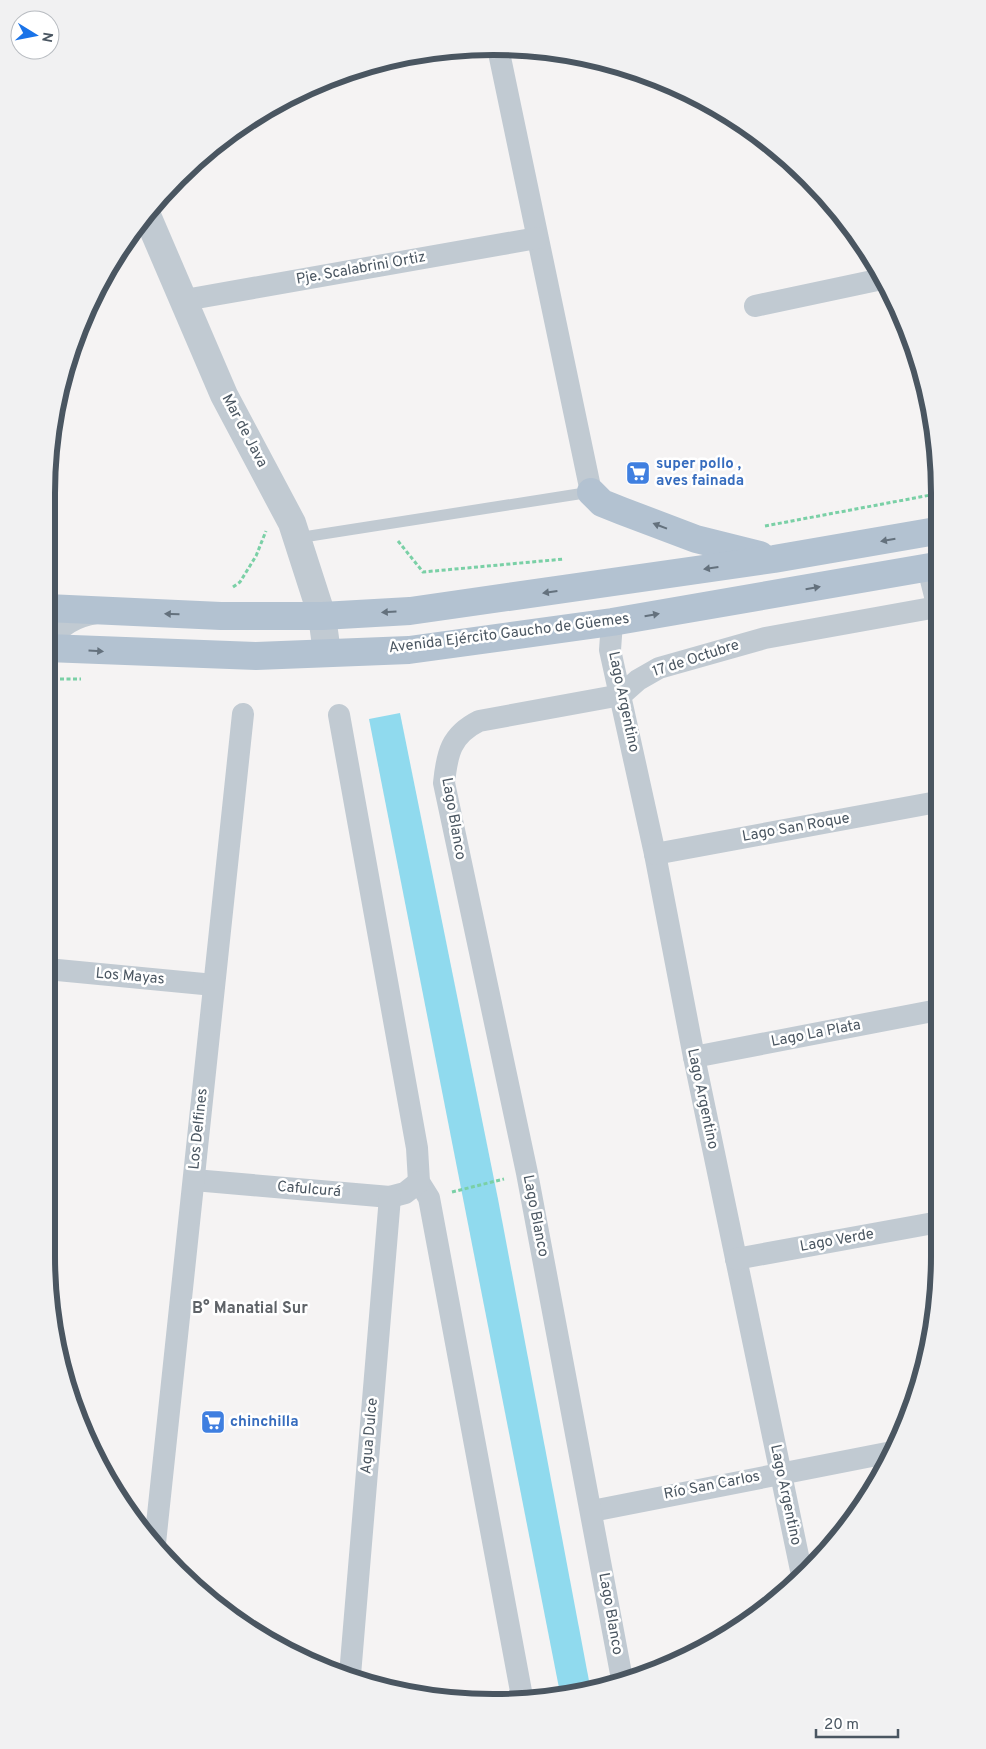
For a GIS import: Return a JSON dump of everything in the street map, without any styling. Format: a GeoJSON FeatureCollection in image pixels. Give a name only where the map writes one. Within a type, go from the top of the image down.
{"type":"FeatureCollection","features":[{"type":"Feature","properties":{"kind":"main road"},"geometry":{"type":"LineString","coordinates":[[591,492],[602,503],[696,539],[774,559]]}},
{"type":"Feature","properties":{"kind":"main road"},"geometry":{"type":"LineString","coordinates":[[55,608],[221,616],[322,616],[410,611],[774,559],[931,532]]}},
{"type":"Feature","properties":{"kind":"main road","name":"Avenida Ejército Gaucho de Güemes"},"geometry":{"type":"LineString","coordinates":[[55,648],[256,656],[409,650],[612,622],[931,567]]}},
{"type":"Feature","properties":{"kind":"street"},"geometry":{"type":"LineString","coordinates":[[500,55],[591,492]]}},
{"type":"Feature","properties":{"kind":"street","name":"Mar de Java"},"geometry":{"type":"LineString","coordinates":[[150,221],[224,395],[295,531],[322,616],[327,653]]}},
{"type":"Feature","properties":{"kind":"street","name":"Pje. Scalabrini Ortiz"},"geometry":{"type":"LineString","coordinates":[[185,300],[538,238]]}},
{"type":"Feature","properties":{"kind":"street"},"geometry":{"type":"LineString","coordinates":[[755,306],[876,280]]}},
{"type":"Feature","properties":{"kind":"street","name":"17 de Octubre"},"geometry":{"type":"LineString","coordinates":[[447,754],[463,729],[480,722],[621,695],[638,680],[659,668],[765,638],[931,607]]}},
{"type":"Feature","properties":{"kind":"street"},"geometry":{"type":"LineString","coordinates":[[55,634],[67,623],[82,615],[107,611]]}},
{"type":"Feature","properties":{"kind":"street","name":"Lago Argentino"},"geometry":{"type":"LineString","coordinates":[[612,622],[610,650],[655,854],[694,1057],[801,1568]]}},
{"type":"Feature","properties":{"kind":"street","name":"Los Delfines"},"geometry":{"type":"LineString","coordinates":[[156,1535],[243,714]]}},
{"type":"Feature","properties":{"kind":"street"},"geometry":{"type":"LineString","coordinates":[[339,715],[424,1190],[521,1693]]}},
{"type":"Feature","properties":{"kind":"street","name":"Lago Blanco"},"geometry":{"type":"LineString","coordinates":[[447,754],[444,783],[526,1174],[592,1510],[621,1675]]}},
{"type":"Feature","properties":{"kind":"street","name":"Lago San Roque"},"geometry":{"type":"LineString","coordinates":[[655,854],[931,803]]}},
{"type":"Feature","properties":{"kind":"street","name":"Los Mayas"},"geometry":{"type":"LineString","coordinates":[[55,970],[214,985]]}},
{"type":"Feature","properties":{"kind":"street","name":"Lago La Plata"},"geometry":{"type":"LineString","coordinates":[[694,1057],[931,1011]]}},
{"type":"Feature","properties":{"kind":"street","name":"Cafulcurá"},"geometry":{"type":"LineString","coordinates":[[194,1180],[390,1197],[424,1190]]}},
{"type":"Feature","properties":{"kind":"street","name":"Agua Dulce"},"geometry":{"type":"LineString","coordinates":[[350,1670],[390,1197]]}},
{"type":"Feature","properties":{"kind":"street","name":"Lago Verde"},"geometry":{"type":"LineString","coordinates":[[736,1259],[931,1223]]}},
{"type":"Feature","properties":{"kind":"street","name":"Río San Carlos"},"geometry":{"type":"LineString","coordinates":[[592,1510],[780,1472],[884,1453]]}},
{"type":"Feature","properties":{"kind":"lane"},"geometry":{"type":"LineString","coordinates":[[295,531],[385,525],[591,492]]}},
{"type":"Feature","properties":{"kind":"path"},"geometry":{"type":"LineString","coordinates":[[762,527],[931,495]]}},
{"type":"Feature","properties":{"kind":"path"},"geometry":{"type":"LineString","coordinates":[[385,525],[423,572],[568,558]]}},
{"type":"Feature","properties":{"kind":"path"},"geometry":{"type":"LineString","coordinates":[[226,593],[240,582],[256,556],[264,532],[295,531]]}},
{"type":"Feature","properties":{"kind":"path"},"geometry":{"type":"LineString","coordinates":[[424,1190],[526,1174]]}},
{"type":"Feature","properties":{"kind":"water"},"geometry":{"type":"Polygon","coordinates":[[[400,713],[498,1199],[589,1683],[578,1686],[559,1689],[369,719],[400,713]]]}},
{"type":"Feature","properties":{"kind":"place","name":"super pollo , aves fainada"},"geometry":{"type":"Point","coordinates":[638,473]}},
{"type":"Feature","properties":{"kind":"place","name":"chinchilla"},"geometry":{"type":"Point","coordinates":[213,1422]}},
{"type":"Feature","properties":{"kind":"district","name":"B° Manatial Sur"},"geometry":{"type":"Point","coordinates":[250,1309]}}]}
